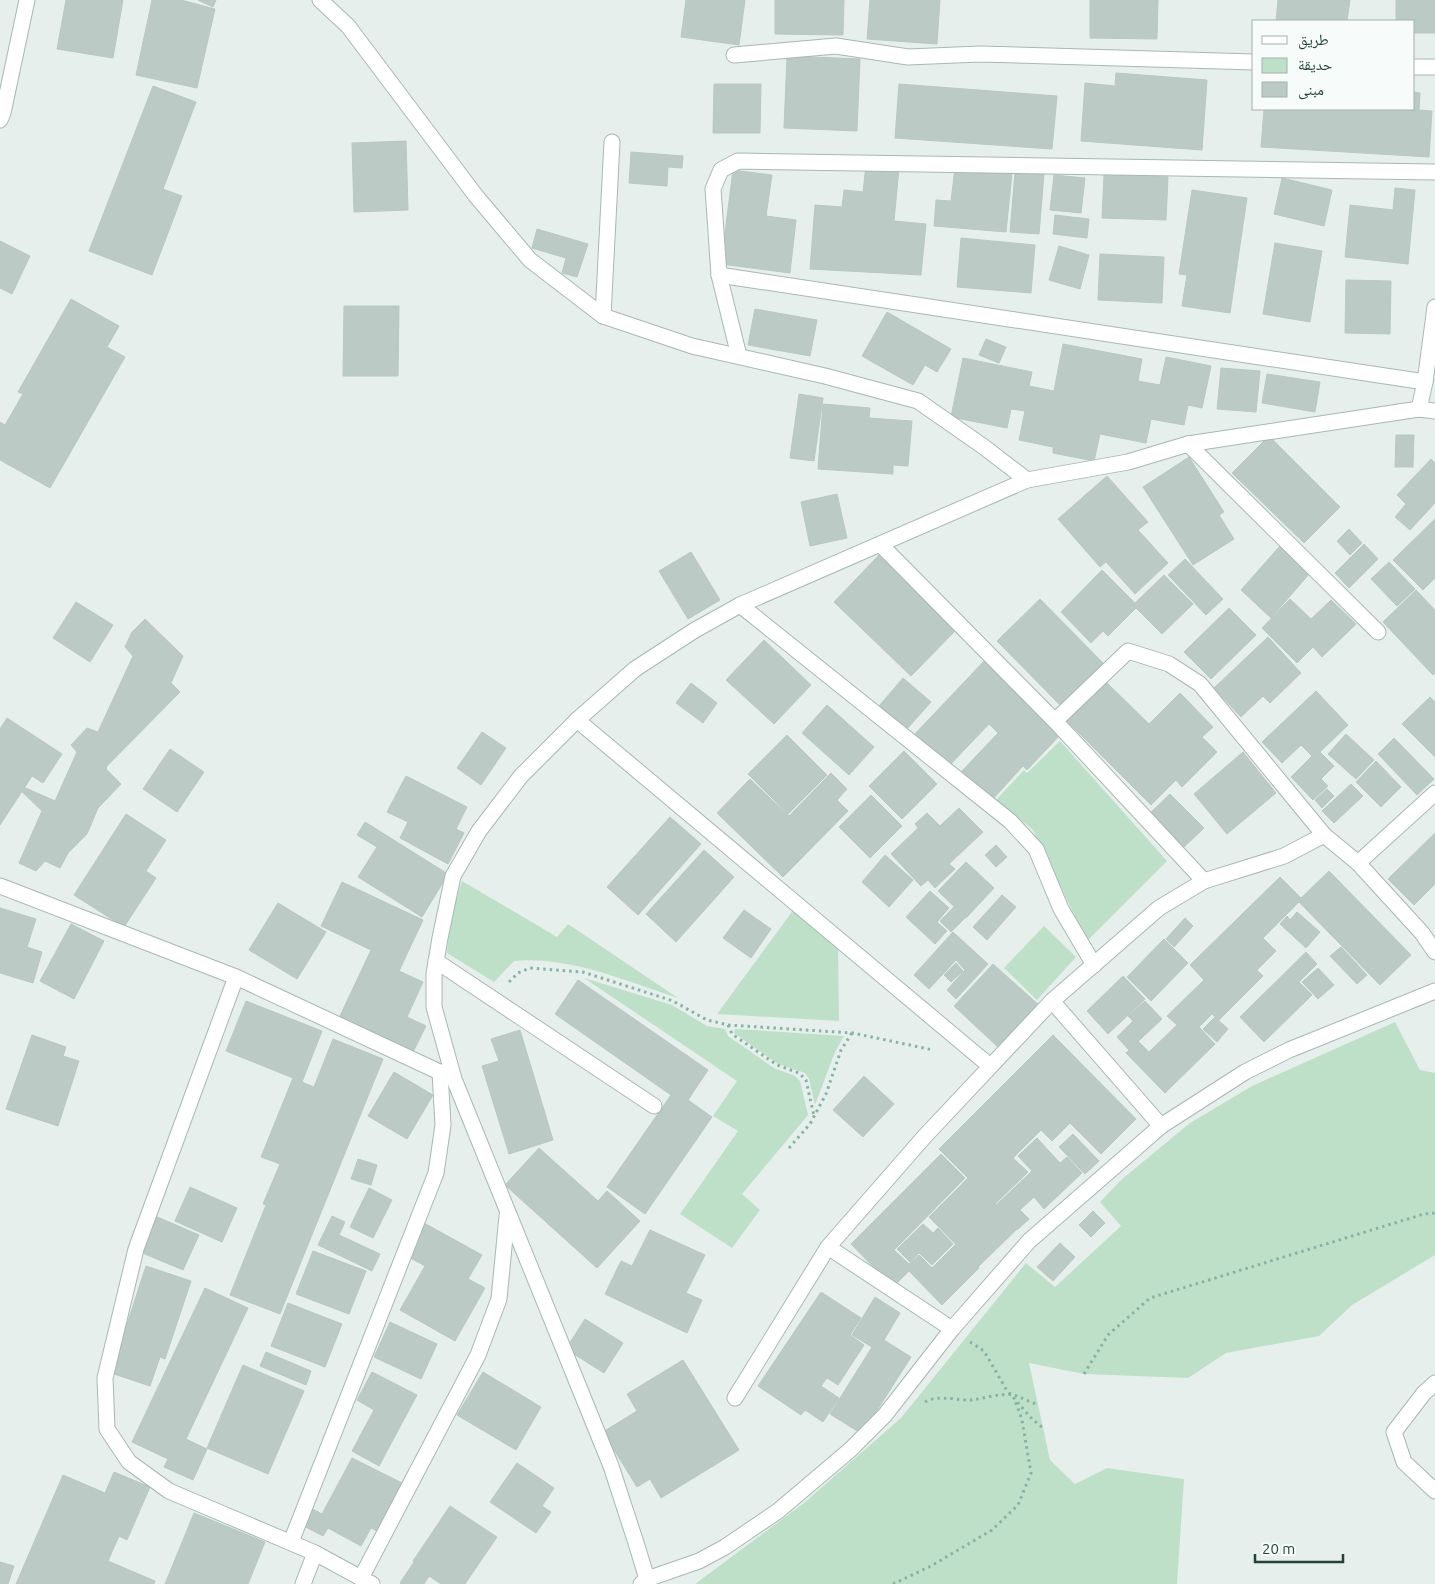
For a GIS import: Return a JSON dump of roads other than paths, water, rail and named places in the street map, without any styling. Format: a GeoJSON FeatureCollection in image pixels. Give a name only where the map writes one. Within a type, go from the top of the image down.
{"type":"FeatureCollection","features":[{"type":"Feature","properties":{"kind":"street"},"geometry":{"type":"LineString","coordinates":[[0,120],[27,0]]}},
{"type":"Feature","properties":{"kind":"street"},"geometry":{"type":"LineString","coordinates":[[320,0],[348,26],[476,196],[530,260],[603,316],[692,346],[825,376],[918,401],[1027,480]]}},
{"type":"Feature","properties":{"kind":"street"},"geometry":{"type":"LineString","coordinates":[[734,55],[836,46],[908,57],[980,54],[1252,62]]}},
{"type":"Feature","properties":{"kind":"street"},"geometry":{"type":"LineString","coordinates":[[1415,66],[1435,67]]}},
{"type":"Feature","properties":{"kind":"street"},"geometry":{"type":"LineString","coordinates":[[603,316],[612,142]]}},
{"type":"Feature","properties":{"kind":"street"},"geometry":{"type":"LineString","coordinates":[[739,356],[719,275],[713,189],[721,170],[738,161],[1435,172]]}},
{"type":"Feature","properties":{"kind":"street"},"geometry":{"type":"LineString","coordinates":[[719,275],[1426,382]]}},
{"type":"Feature","properties":{"kind":"street"},"geometry":{"type":"LineString","coordinates":[[1419,409],[1426,382],[1435,307]]}},
{"type":"Feature","properties":{"kind":"street"},"geometry":{"type":"LineString","coordinates":[[1435,411],[1419,409],[1188,444],[1128,462],[1027,480],[740,605],[695,630],[635,669],[577,720],[521,776],[480,831],[454,876],[434,974],[434,1007],[454,1078],[611,1466],[637,1546],[644,1582],[717,1552],[778,1511],[850,1450],[885,1415],[952,1328],[1029,1240],[1161,1126],[1244,1072],[1289,1050],[1435,991]]}},
{"type":"Feature","properties":{"kind":"street"},"geometry":{"type":"LineString","coordinates":[[1188,444],[1378,632]]}},
{"type":"Feature","properties":{"kind":"street"},"geometry":{"type":"LineString","coordinates":[[881,545],[1055,722],[1204,881]]}},
{"type":"Feature","properties":{"kind":"street"},"geometry":{"type":"LineString","coordinates":[[740,605],[1010,821],[1036,849],[1061,910],[1094,965]]}},
{"type":"Feature","properties":{"kind":"street"},"geometry":{"type":"LineString","coordinates":[[1055,722],[1128,651],[1169,664],[1200,684],[1324,835],[1358,863],[1422,933],[1435,952]]}},
{"type":"Feature","properties":{"kind":"street"},"geometry":{"type":"LineString","coordinates":[[577,720],[990,1066]]}},
{"type":"Feature","properties":{"kind":"street"},"geometry":{"type":"LineString","coordinates":[[1358,863],[1435,793]]}},
{"type":"Feature","properties":{"kind":"street"},"geometry":{"type":"LineString","coordinates":[[735,1398],[828,1247],[925,1136],[1052,1002],[1160,908],[1204,881],[1284,856],[1324,835]]}},
{"type":"Feature","properties":{"kind":"street"},"geometry":{"type":"LineString","coordinates":[[0,886],[236,978],[454,1078]]}},
{"type":"Feature","properties":{"kind":"street"},"geometry":{"type":"LineString","coordinates":[[436,961],[654,1106]]}},
{"type":"Feature","properties":{"kind":"street"},"geometry":{"type":"LineString","coordinates":[[236,978],[136,1249],[105,1378],[107,1429],[129,1462],[168,1491],[315,1552],[366,1581],[478,1355],[499,1299],[507,1212]]}},
{"type":"Feature","properties":{"kind":"street"},"geometry":{"type":"LineString","coordinates":[[1052,1002],[1161,1126]]}},
{"type":"Feature","properties":{"kind":"street"},"geometry":{"type":"LineString","coordinates":[[291,1542],[436,1172],[442,1125],[440,1072]]}},
{"type":"Feature","properties":{"kind":"street"},"geometry":{"type":"LineString","coordinates":[[828,1247],[952,1328]]}},
{"type":"Feature","properties":{"kind":"street"},"geometry":{"type":"LineString","coordinates":[[1435,1382],[1424,1393],[1394,1432],[1404,1462],[1435,1491]]}},
{"type":"Feature","properties":{"kind":"street"},"geometry":{"type":"LineString","coordinates":[[303,1584],[315,1552]]}}]}
